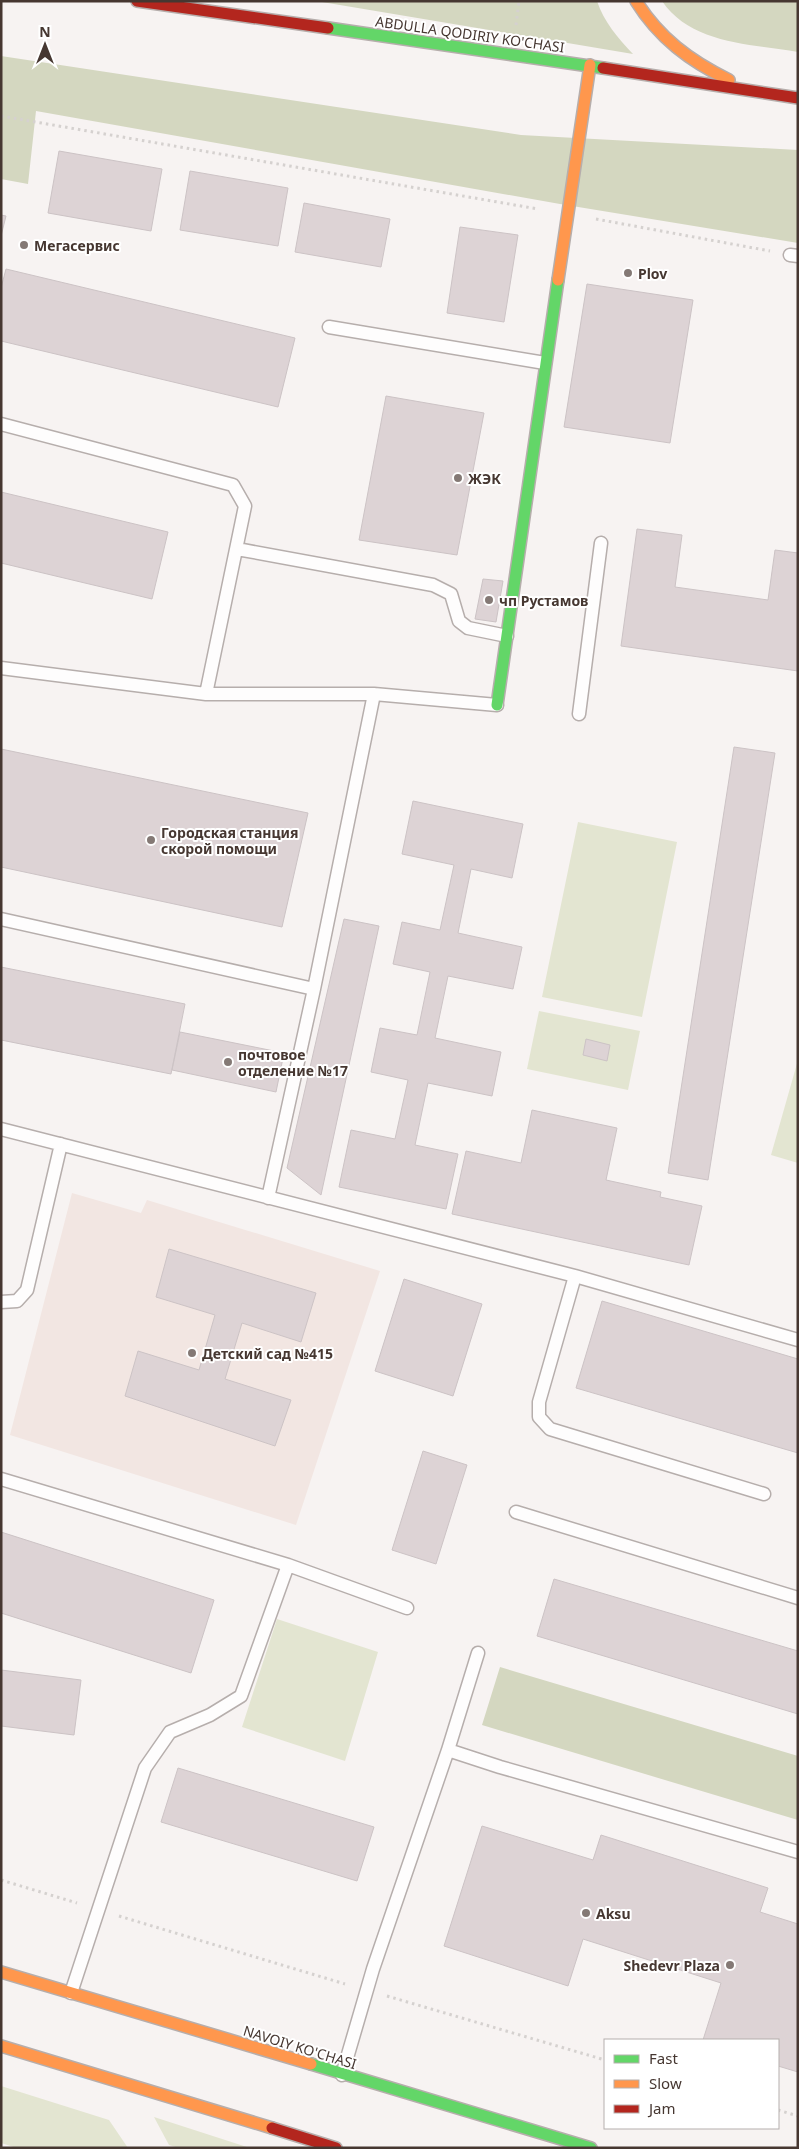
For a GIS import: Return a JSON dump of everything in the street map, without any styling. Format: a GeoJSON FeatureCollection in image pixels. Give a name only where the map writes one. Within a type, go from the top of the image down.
{"type":"FeatureCollection","features":[{"type":"Feature","properties":{"kind":"main road","name":"ABDULLA QODIRIY KO'CHASI"},"geometry":{"type":"LineString","coordinates":[[137,1],[798,98]]}},
{"type":"Feature","properties":{"kind":"main road"},"geometry":{"type":"LineString","coordinates":[[636,1],[650,23],[678,49],[697,63],[727,79],[759,92]]}},
{"type":"Feature","properties":{"kind":"main road"},"geometry":{"type":"LineString","coordinates":[[497,705],[545,363],[590,66]]}},
{"type":"Feature","properties":{"kind":"main road","name":"NAVOIY KO'CHASI"},"geometry":{"type":"LineString","coordinates":[[1,1972],[591,2148]]}},
{"type":"Feature","properties":{"kind":"main road"},"geometry":{"type":"LineString","coordinates":[[1,2046],[336,2148]]}},
{"type":"Feature","properties":{"kind":"lane"},"geometry":{"type":"LineString","coordinates":[[329,327],[545,363]]}},
{"type":"Feature","properties":{"kind":"lane"},"geometry":{"type":"LineString","coordinates":[[1,424],[233,485],[244,506],[237,549],[206,694]]}},
{"type":"Feature","properties":{"kind":"lane"},"geometry":{"type":"LineString","coordinates":[[579,714],[601,542]]}},
{"type":"Feature","properties":{"kind":"lane"},"geometry":{"type":"LineString","coordinates":[[237,549],[433,585],[451,594],[459,621],[468,628],[507,636]]}},
{"type":"Feature","properties":{"kind":"lane"},"geometry":{"type":"LineString","coordinates":[[1,668],[206,694],[374,694],[497,705]]}},
{"type":"Feature","properties":{"kind":"lane"},"geometry":{"type":"LineString","coordinates":[[268,1198],[314,989],[374,694]]}},
{"type":"Feature","properties":{"kind":"lane"},"geometry":{"type":"LineString","coordinates":[[1,919],[314,989]]}},
{"type":"Feature","properties":{"kind":"lane"},"geometry":{"type":"LineString","coordinates":[[1,1129],[575,1276],[798,1340]]}},
{"type":"Feature","properties":{"kind":"lane"},"geometry":{"type":"LineString","coordinates":[[1,1302],[17,1301],[27,1290],[61,1144]]}},
{"type":"Feature","properties":{"kind":"lane"},"geometry":{"type":"LineString","coordinates":[[575,1276],[539,1402],[539,1417],[550,1428],[764,1494]]}},
{"type":"Feature","properties":{"kind":"lane"},"geometry":{"type":"LineString","coordinates":[[1,1479],[288,1565],[407,1608]]}},
{"type":"Feature","properties":{"kind":"lane"},"geometry":{"type":"LineString","coordinates":[[516,1512],[798,1598]]}},
{"type":"Feature","properties":{"kind":"lane"},"geometry":{"type":"LineString","coordinates":[[71,1993],[145,1768],[170,1732],[210,1715],[241,1696],[288,1565]]}},
{"type":"Feature","properties":{"kind":"lane"},"geometry":{"type":"LineString","coordinates":[[342,2075],[366,1990],[448,1750],[478,1653]]}},
{"type":"Feature","properties":{"kind":"lane"},"geometry":{"type":"LineString","coordinates":[[448,1750],[500,1767],[798,1852]]}},
{"type":"Feature","properties":{"kind":"path"},"geometry":{"type":"LineString","coordinates":[[1,116],[794,255]]}},
{"type":"Feature","properties":{"kind":"path"},"geometry":{"type":"LineString","coordinates":[[1,1880],[604,2060]]}},
{"type":"Feature","properties":{"kind":"path"},"geometry":{"type":"LineString","coordinates":[[779,2110],[798,2116]]}},
{"type":"Feature","properties":{"kind":"shaded area","name":"Детский сад №415"},"geometry":{"type":"Polygon","coordinates":[[[72,1193],[141,1213],[147,1200],[380,1271],[296,1525],[10,1435],[72,1193]]]}},
{"type":"Feature","properties":{"kind":"green space"},"geometry":{"type":"Polygon","coordinates":[[[316,1],[597,1],[608,23],[633,54],[316,1]]]}},
{"type":"Feature","properties":{"kind":"green space"},"geometry":{"type":"Polygon","coordinates":[[[662,1],[798,1],[798,52],[742,44],[705,34],[689,26],[674,15],[662,1]]]}},
{"type":"Feature","properties":{"kind":"green space"},"geometry":{"type":"Polygon","coordinates":[[[1,56],[521,135],[798,150],[798,243],[560,204],[36,111],[28,184],[1,179],[1,56]]]}},
{"type":"Feature","properties":{"kind":"green space"},"geometry":{"type":"Polygon","coordinates":[[[578,822],[677,842],[642,1017],[542,997],[578,822]]]}},
{"type":"Feature","properties":{"kind":"green space"},"geometry":{"type":"Polygon","coordinates":[[[539,1011],[640,1031],[628,1090],[527,1069],[539,1011]]]}},
{"type":"Feature","properties":{"kind":"green space"},"geometry":{"type":"Polygon","coordinates":[[[798,1060],[798,1163],[771,1155],[798,1060]]]}},
{"type":"Feature","properties":{"kind":"green space"},"geometry":{"type":"Polygon","coordinates":[[[277,1619],[378,1652],[345,1761],[242,1727],[277,1619]]]}},
{"type":"Feature","properties":{"kind":"green space"},"geometry":{"type":"Polygon","coordinates":[[[500,1667],[798,1756],[798,1820],[482,1725],[500,1667]]]}},
{"type":"Feature","properties":{"kind":"green space"},"geometry":{"type":"Polygon","coordinates":[[[1,2086],[109,2120],[128,2148],[17,2148],[1,2143],[1,2086]]]}},
{"type":"Feature","properties":{"kind":"green space"},"geometry":{"type":"Polygon","coordinates":[[[154,2117],[250,2148],[179,2148],[169,2145],[154,2117]]]}},
{"type":"Feature","properties":{"kind":"building"},"geometry":{"type":"Polygon","coordinates":[[[59,151],[162,169],[151,231],[48,213],[59,151]]]}},
{"type":"Feature","properties":{"kind":"building"},"geometry":{"type":"Polygon","coordinates":[[[190,171],[288,188],[278,246],[180,230],[190,171]]]}},
{"type":"Feature","properties":{"kind":"building"},"geometry":{"type":"Polygon","coordinates":[[[304,203],[390,219],[381,267],[295,252],[304,203]]]}},
{"type":"Feature","properties":{"kind":"building"},"geometry":{"type":"Polygon","coordinates":[[[1,215],[6,216],[1,236],[1,215]]]}},
{"type":"Feature","properties":{"kind":"building"},"geometry":{"type":"Polygon","coordinates":[[[460,227],[518,235],[504,322],[447,313],[460,227]]]}},
{"type":"Feature","properties":{"kind":"building"},"geometry":{"type":"Polygon","coordinates":[[[6,269],[295,338],[278,407],[1,341],[1,288],[6,269]]]}},
{"type":"Feature","properties":{"kind":"building"},"geometry":{"type":"Polygon","coordinates":[[[587,284],[693,300],[670,443],[564,427],[587,284]]]}},
{"type":"Feature","properties":{"kind":"building"},"geometry":{"type":"Polygon","coordinates":[[[386,396],[484,413],[457,555],[359,540],[386,396]]]}},
{"type":"Feature","properties":{"kind":"building"},"geometry":{"type":"Polygon","coordinates":[[[1,492],[168,532],[152,599],[1,563],[1,492]]]}},
{"type":"Feature","properties":{"kind":"building"},"geometry":{"type":"Polygon","coordinates":[[[637,529],[682,535],[675,587],[768,600],[775,550],[798,553],[798,671],[621,646],[637,529]]]}},
{"type":"Feature","properties":{"kind":"building","name":"чп Рустамов"},"geometry":{"type":"Polygon","coordinates":[[[483,579],[503,581],[496,622],[475,619],[483,579]]]}},
{"type":"Feature","properties":{"kind":"building"},"geometry":{"type":"Polygon","coordinates":[[[734,747],[775,753],[708,1180],[668,1173],[734,747]]]}},
{"type":"Feature","properties":{"kind":"building","name":"Городская станция скорой помощи"},"geometry":{"type":"Polygon","coordinates":[[[1,749],[308,813],[282,927],[1,867],[1,749]]]}},
{"type":"Feature","properties":{"kind":"building"},"geometry":{"type":"Polygon","coordinates":[[[413,801],[523,824],[512,878],[471,869],[458,933],[522,947],[513,989],[448,976],[435,1038],[501,1052],[492,1096],[428,1083],[415,1145],[458,1154],[446,1209],[339,1187],[351,1130],[395,1139],[408,1080],[371,1072],[380,1028],[417,1035],[430,972],[393,964],[402,922],[440,930],[454,865],[402,854],[413,801]]]}},
{"type":"Feature","properties":{"kind":"building"},"geometry":{"type":"Polygon","coordinates":[[[344,919],[379,926],[321,1195],[287,1168],[344,919]]]}},
{"type":"Feature","properties":{"kind":"building"},"geometry":{"type":"Polygon","coordinates":[[[1,967],[185,1004],[171,1074],[1,1040],[1,967]]]}},
{"type":"Feature","properties":{"kind":"building","name":"почтовое отделение №17"},"geometry":{"type":"Polygon","coordinates":[[[180,1032],[284,1053],[276,1092],[172,1070],[180,1032]]]}},
{"type":"Feature","properties":{"kind":"building"},"geometry":{"type":"Polygon","coordinates":[[[586,1039],[610,1045],[607,1061],[583,1055],[586,1039]]]}},
{"type":"Feature","properties":{"kind":"building"},"geometry":{"type":"Polygon","coordinates":[[[532,1110],[617,1128],[606,1180],[661,1192],[660,1197],[702,1206],[689,1265],[452,1214],[466,1151],[521,1163],[532,1110]]]}},
{"type":"Feature","properties":{"kind":"building"},"geometry":{"type":"Polygon","coordinates":[[[169,1249],[316,1293],[301,1342],[242,1323],[225,1379],[291,1400],[275,1446],[125,1396],[138,1351],[199,1370],[215,1315],[156,1297],[169,1249]]]}},
{"type":"Feature","properties":{"kind":"building"},"geometry":{"type":"Polygon","coordinates":[[[404,1279],[482,1304],[453,1396],[375,1371],[404,1279]]]}},
{"type":"Feature","properties":{"kind":"building"},"geometry":{"type":"Polygon","coordinates":[[[602,1301],[798,1359],[798,1453],[576,1388],[602,1301]]]}},
{"type":"Feature","properties":{"kind":"building"},"geometry":{"type":"Polygon","coordinates":[[[423,1451],[467,1465],[436,1564],[392,1550],[423,1451]]]}},
{"type":"Feature","properties":{"kind":"building"},"geometry":{"type":"Polygon","coordinates":[[[1,1532],[214,1600],[191,1673],[1,1613],[1,1532]]]}},
{"type":"Feature","properties":{"kind":"building"},"geometry":{"type":"Polygon","coordinates":[[[554,1579],[798,1651],[798,1714],[537,1636],[554,1579]]]}},
{"type":"Feature","properties":{"kind":"building"},"geometry":{"type":"Polygon","coordinates":[[[1,1670],[81,1680],[74,1735],[1,1726],[1,1670]]]}},
{"type":"Feature","properties":{"kind":"building"},"geometry":{"type":"Polygon","coordinates":[[[178,1768],[374,1827],[357,1881],[161,1822],[178,1768]]]}},
{"type":"Feature","properties":{"kind":"building","name":"Shedevr Plaza"},"geometry":{"type":"Polygon","coordinates":[[[482,1826],[593,1860],[601,1835],[768,1888],[760,1912],[798,1924],[798,2072],[779,2066],[779,2039],[703,2039],[721,1983],[583,1939],[568,1986],[444,1946],[482,1826]]]}},
{"type":"Feature","properties":{"kind":"traffic: fast"},"geometry":{"type":"LineString","coordinates":[[328,28],[603,68]]}},
{"type":"Feature","properties":{"kind":"traffic: fast"},"geometry":{"type":"LineString","coordinates":[[497,705],[558,280]]}},
{"type":"Feature","properties":{"kind":"traffic: fast"},"geometry":{"type":"LineString","coordinates":[[311,2064],[591,2148]]}},
{"type":"Feature","properties":{"kind":"traffic: slow"},"geometry":{"type":"LineString","coordinates":[[636,1],[655,26],[676,47],[701,65],[729,80]]}},
{"type":"Feature","properties":{"kind":"traffic: slow"},"geometry":{"type":"LineString","coordinates":[[558,280],[590,65]]}},
{"type":"Feature","properties":{"kind":"traffic: slow"},"geometry":{"type":"LineString","coordinates":[[1,1972],[311,2064]]}},
{"type":"Feature","properties":{"kind":"traffic: slow"},"geometry":{"type":"LineString","coordinates":[[1,2046],[272,2128]]}},
{"type":"Feature","properties":{"kind":"traffic: jam"},"geometry":{"type":"LineString","coordinates":[[137,1],[328,28]]}},
{"type":"Feature","properties":{"kind":"traffic: jam"},"geometry":{"type":"LineString","coordinates":[[603,68],[798,98]]}},
{"type":"Feature","properties":{"kind":"traffic: jam"},"geometry":{"type":"LineString","coordinates":[[272,2128],[336,2148]]}},
{"type":"Feature","properties":{"kind":"place","name":"Мегасервис"},"geometry":{"type":"Point","coordinates":[24,245]}},
{"type":"Feature","properties":{"kind":"place","name":"Plov"},"geometry":{"type":"Point","coordinates":[628,273]}},
{"type":"Feature","properties":{"kind":"place","name":"ЖЭК"},"geometry":{"type":"Point","coordinates":[458,478]}},
{"type":"Feature","properties":{"kind":"place","name":"чп Рустамов"},"geometry":{"type":"Point","coordinates":[489,600]}},
{"type":"Feature","properties":{"kind":"place","name":"Городская станция скорой помощи"},"geometry":{"type":"Point","coordinates":[151,840]}},
{"type":"Feature","properties":{"kind":"place","name":"почтовое отделение №17"},"geometry":{"type":"Point","coordinates":[228,1062]}},
{"type":"Feature","properties":{"kind":"place","name":"Детский сад №415"},"geometry":{"type":"Point","coordinates":[192,1353]}},
{"type":"Feature","properties":{"kind":"place","name":"Aksu"},"geometry":{"type":"Point","coordinates":[586,1913]}},
{"type":"Feature","properties":{"kind":"place","name":"Shedevr Plaza"},"geometry":{"type":"Point","coordinates":[730,1965]}}]}
